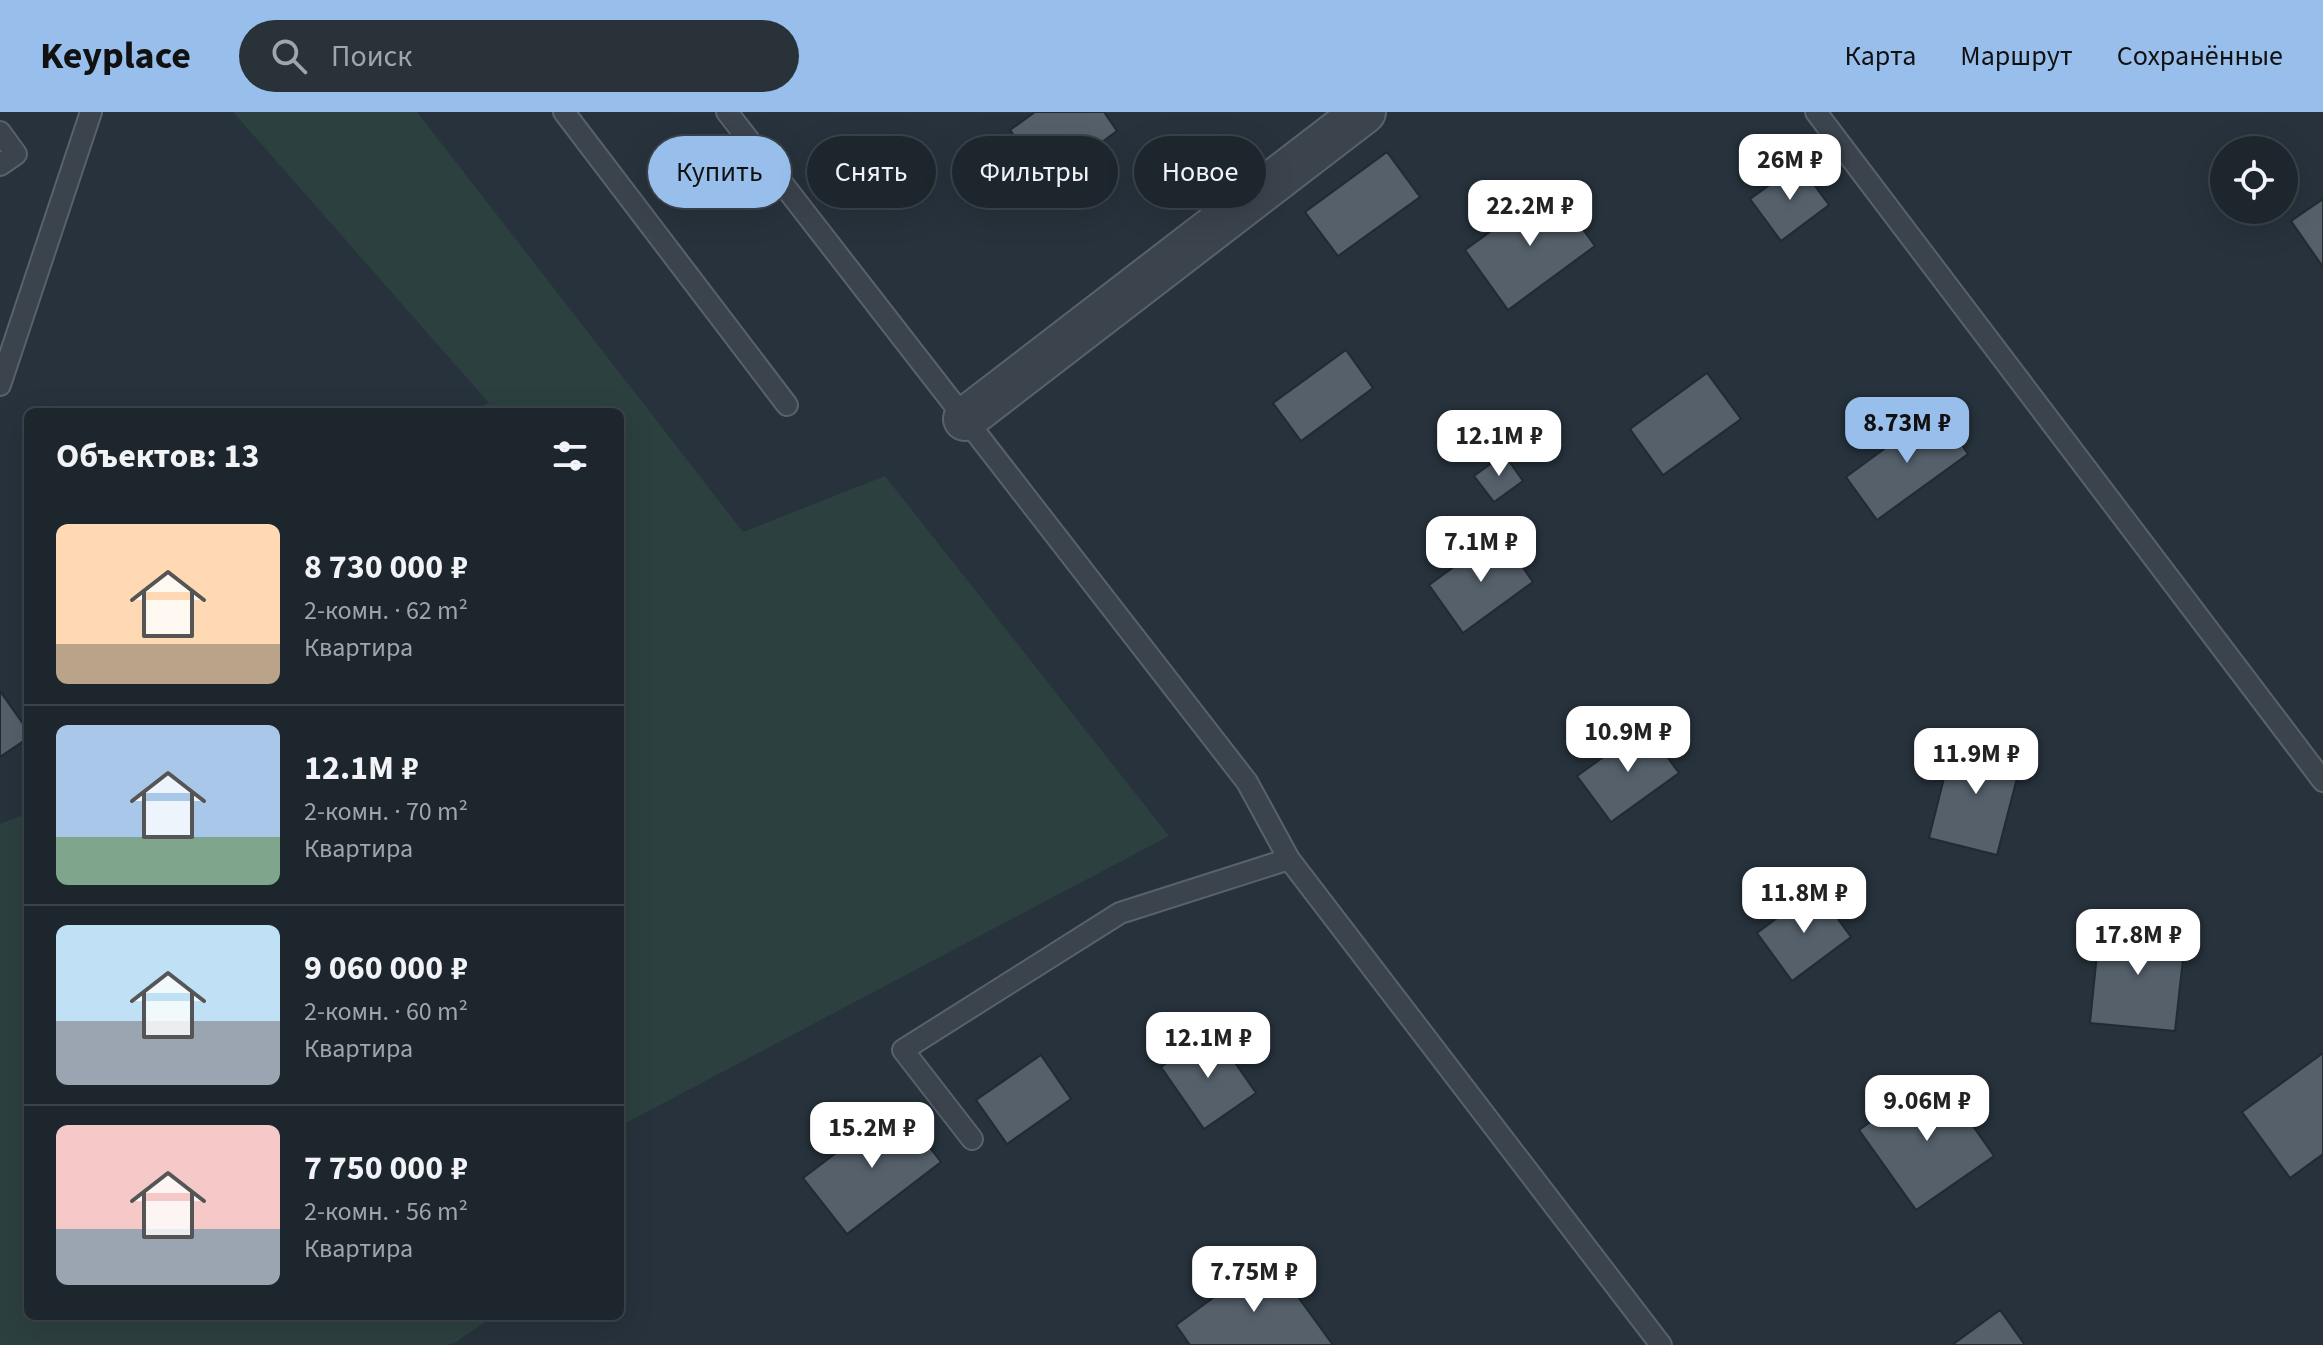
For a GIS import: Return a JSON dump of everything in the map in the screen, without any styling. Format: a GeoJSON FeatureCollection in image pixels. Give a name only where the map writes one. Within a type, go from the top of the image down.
{"type":"FeatureCollection","features":[{"type":"Feature","properties":{"kind":"street"},"geometry":{"type":"LineString","coordinates":[[965,419],[1364,112]]}},
{"type":"Feature","properties":{"kind":"lane"},"geometry":{"type":"LineString","coordinates":[[0,385],[5,345],[91,112]]}},
{"type":"Feature","properties":{"kind":"lane"},"geometry":{"type":"LineString","coordinates":[[564,112],[787,405]]}},
{"type":"Feature","properties":{"kind":"lane"},"geometry":{"type":"LineString","coordinates":[[727,112],[1247,782],[1289,859],[1661,1345]]}},
{"type":"Feature","properties":{"kind":"lane"},"geometry":{"type":"LineString","coordinates":[[1816,112],[2323,781]]}},
{"type":"Feature","properties":{"kind":"lane"},"geometry":{"type":"LineString","coordinates":[[0,132],[16,154],[0,165]]}},
{"type":"Feature","properties":{"kind":"lane"},"geometry":{"type":"LineString","coordinates":[[972,1139],[903,1050],[1120,913],[1289,859]]}},
{"type":"Feature","properties":{"kind":"green space"},"geometry":{"type":"Polygon","coordinates":[[[233,112],[417,112],[743,532],[885,476],[1169,836],[624,1124],[624,408],[476,408],[489,403],[233,112]]]}},
{"type":"Feature","properties":{"kind":"green space"},"geometry":{"type":"Polygon","coordinates":[[[24,815],[24,1320],[488,1320],[456,1342],[446,1345],[0,1345],[0,824],[24,815]]]}},
{"type":"Feature","properties":{"kind":"building"},"geometry":{"type":"Polygon","coordinates":[[[1035,112],[1104,112],[1117,131],[1110,136],[1014,136],[1010,130],[1035,112]]]}},
{"type":"Feature","properties":{"kind":"building"},"geometry":{"type":"Polygon","coordinates":[[[1387,152],[1420,197],[1338,256],[1305,212],[1387,152]]]}},
{"type":"Feature","properties":{"kind":"building"},"geometry":{"type":"Polygon","coordinates":[[[1799,164],[1829,205],[1781,241],[1750,199],[1799,164]]]}},
{"type":"Feature","properties":{"kind":"building"},"geometry":{"type":"Polygon","coordinates":[[[1552,187],[1595,246],[1508,310],[1465,250],[1552,187]]]}},
{"type":"Feature","properties":{"kind":"building"},"geometry":{"type":"Polygon","coordinates":[[[2323,199],[2323,267],[2293,224],[2298,224],[2298,216],[2323,199]]]}},
{"type":"Feature","properties":{"kind":"building"},"geometry":{"type":"Polygon","coordinates":[[[1346,350],[1373,388],[1301,441],[1273,403],[1346,350]]]}},
{"type":"Feature","properties":{"kind":"building"},"geometry":{"type":"Polygon","coordinates":[[[1707,373],[1741,419],[1663,475],[1630,429],[1707,373]]]}},
{"type":"Feature","properties":{"kind":"building"},"geometry":{"type":"Polygon","coordinates":[[[1937,410],[1968,454],[1877,520],[1846,477],[1937,410]]]}},
{"type":"Feature","properties":{"kind":"building"},"geometry":{"type":"Polygon","coordinates":[[[1504,454],[1523,481],[1494,502],[1474,476],[1504,454]]]}},
{"type":"Feature","properties":{"kind":"building"},"geometry":{"type":"Polygon","coordinates":[[[1499,534],[1533,582],[1463,633],[1429,585],[1499,534]]]}},
{"type":"Feature","properties":{"kind":"building"},"geometry":{"type":"Polygon","coordinates":[[[0,691],[24,725],[24,741],[0,757],[0,691]]]}},
{"type":"Feature","properties":{"kind":"building"},"geometry":{"type":"Polygon","coordinates":[[[1645,727],[1679,773],[1611,822],[1577,776],[1645,727]]]}},
{"type":"Feature","properties":{"kind":"building"},"geometry":{"type":"Polygon","coordinates":[[[1954,738],[2023,755],[1997,855],[1929,838],[1954,738]]]}},
{"type":"Feature","properties":{"kind":"building"},"geometry":{"type":"Polygon","coordinates":[[[1816,889],[1851,937],[1792,981],[1757,933],[1816,889]]]}},
{"type":"Feature","properties":{"kind":"building"},"geometry":{"type":"Polygon","coordinates":[[[2100,924],[2186,932],[2175,1031],[2090,1023],[2100,924]]]}},
{"type":"Feature","properties":{"kind":"building"},"geometry":{"type":"Polygon","coordinates":[[[1213,1031],[1256,1093],[1204,1129],[1161,1067],[1213,1031]]]}},
{"type":"Feature","properties":{"kind":"building"},"geometry":{"type":"Polygon","coordinates":[[[2323,1053],[2323,1154],[2290,1178],[2242,1112],[2323,1053]]]}},
{"type":"Feature","properties":{"kind":"building"},"geometry":{"type":"Polygon","coordinates":[[[1041,1055],[1071,1099],[1007,1144],[976,1100],[1041,1055]]]}},
{"type":"Feature","properties":{"kind":"building"},"geometry":{"type":"Polygon","coordinates":[[[1937,1075],[1994,1156],[1916,1210],[1859,1130],[1937,1075]]]}},
{"type":"Feature","properties":{"kind":"building"},"geometry":{"type":"Polygon","coordinates":[[[898,1106],[941,1162],[847,1234],[803,1178],[898,1106]]]}},
{"type":"Feature","properties":{"kind":"building"},"geometry":{"type":"Polygon","coordinates":[[[1269,1257],[1333,1345],[1190,1345],[1176,1325],[1269,1257]]]}},
{"type":"Feature","properties":{"kind":"building"},"geometry":{"type":"Polygon","coordinates":[[[2000,1310],[2025,1345],[1952,1345],[2000,1310]]]}}]}
